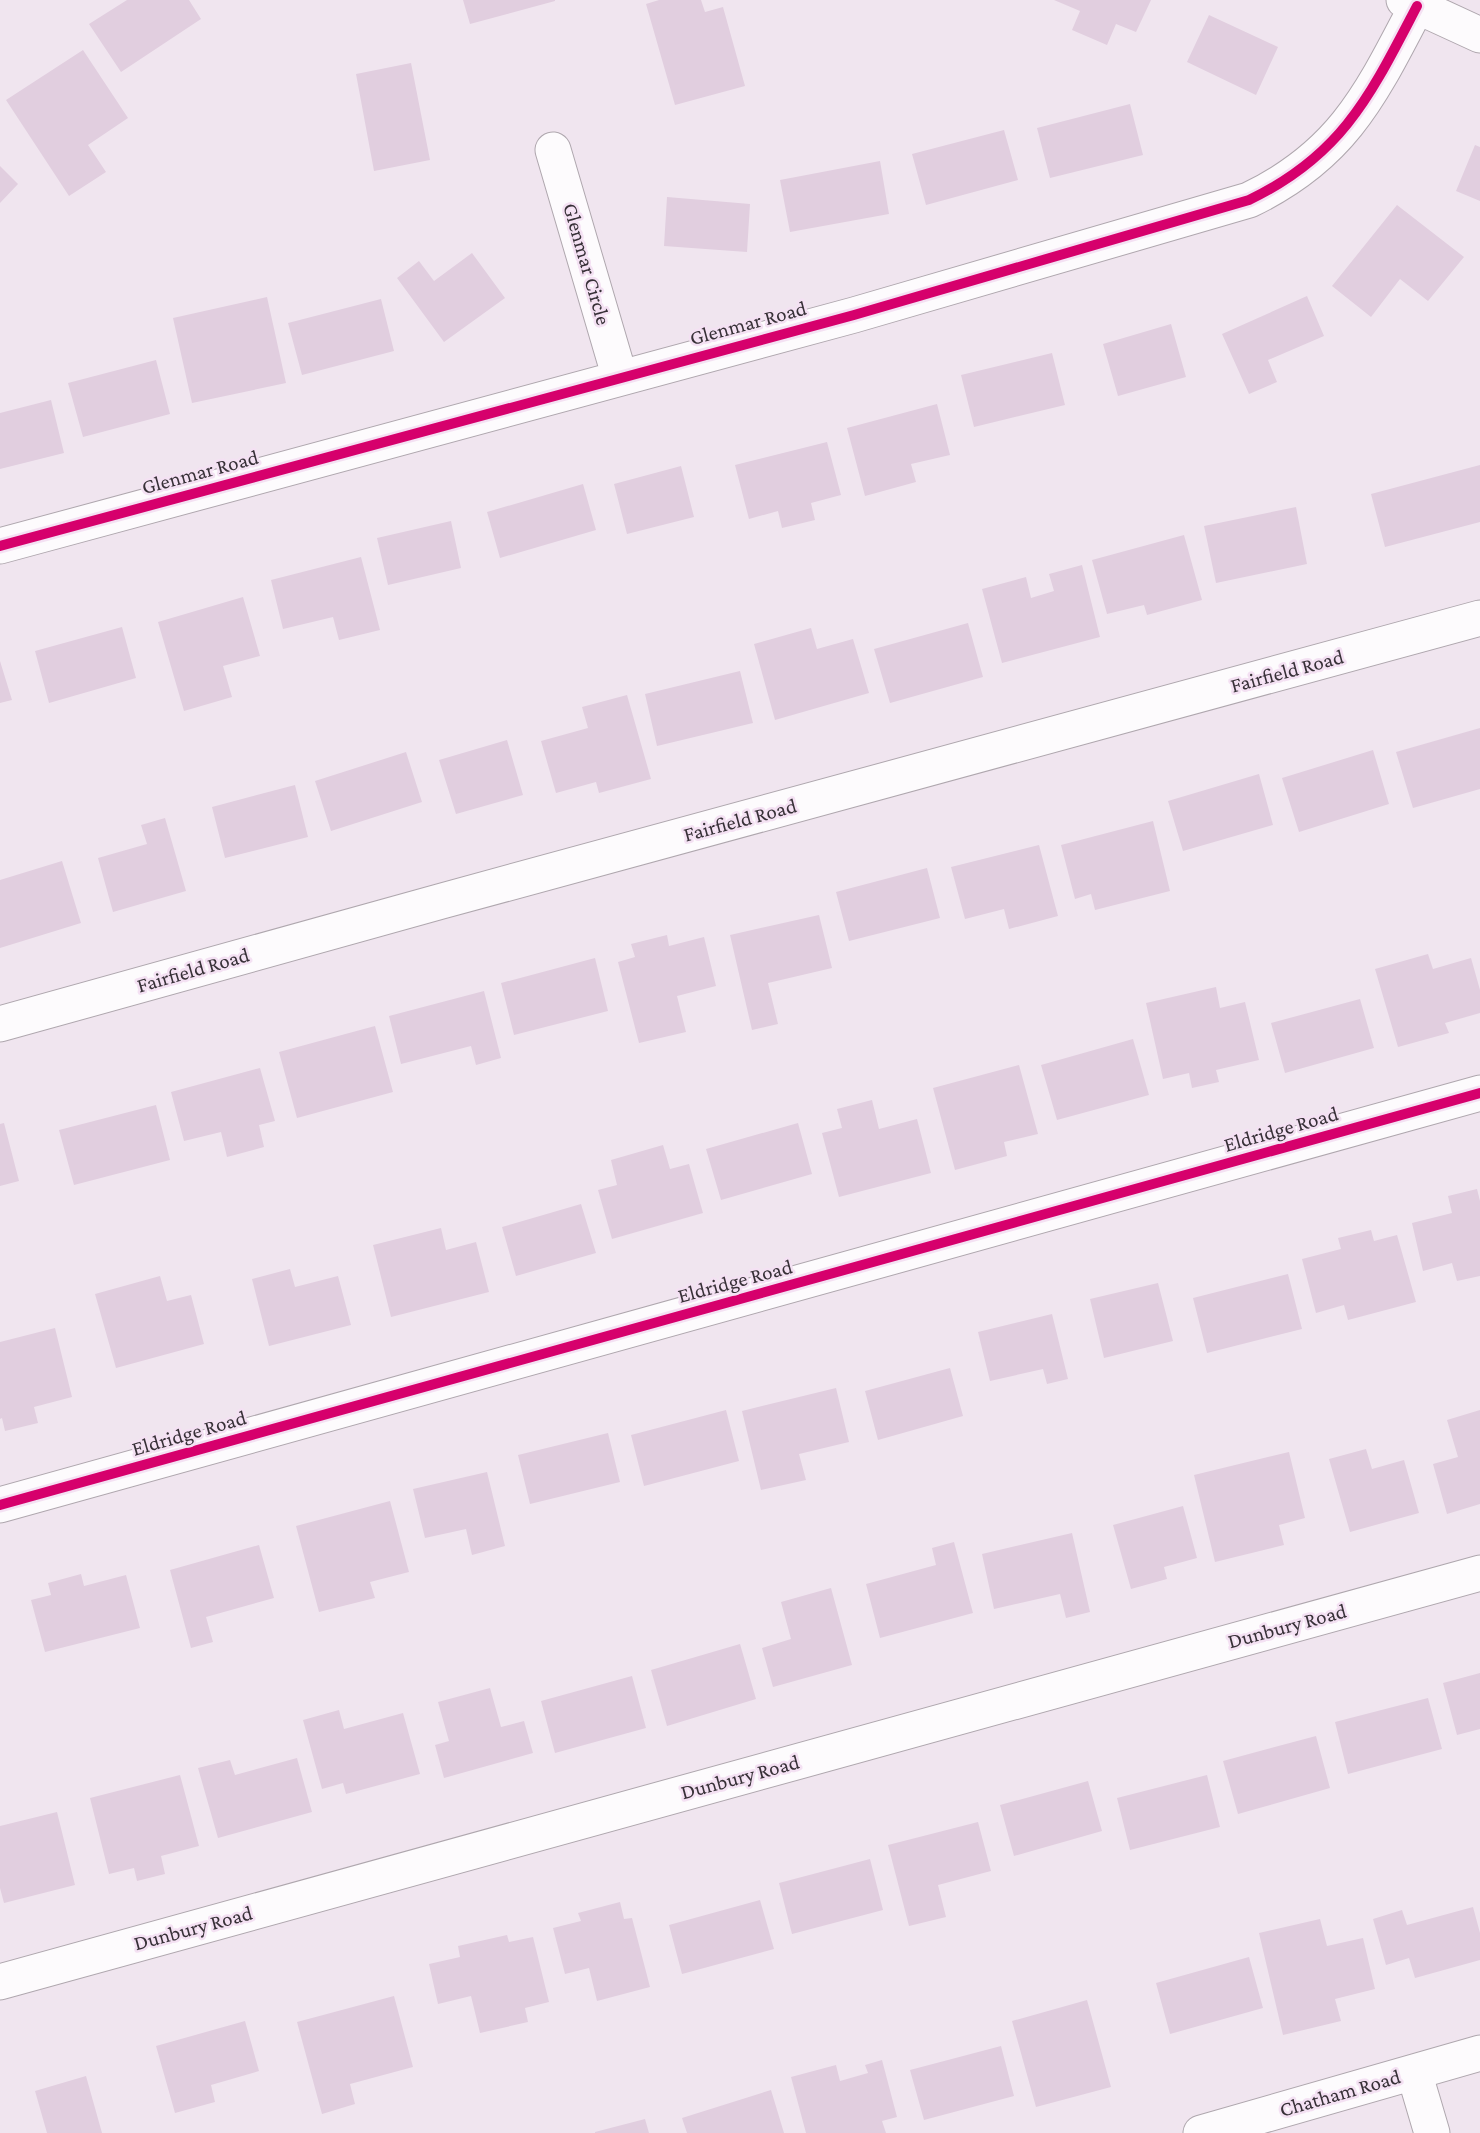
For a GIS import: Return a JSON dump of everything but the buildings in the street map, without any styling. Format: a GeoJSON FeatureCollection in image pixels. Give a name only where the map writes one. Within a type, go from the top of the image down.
{"type":"FeatureCollection","features":[{"type":"Feature","properties":{"kind":"street"},"geometry":{"type":"LineString","coordinates":[[1410,3],[1480,35]]}},
{"type":"Feature","properties":{"kind":"street","name":"Glenmar Road"},"geometry":{"type":"LineString","coordinates":[[0,546],[854,315],[1259,195],[1279,186],[1314,161],[1347,126],[1378,81],[1410,3]]}},
{"type":"Feature","properties":{"kind":"street","name":"Glenmar Circle"},"geometry":{"type":"LineString","coordinates":[[554,150],[620,378]]}},
{"type":"Feature","properties":{"kind":"street","name":"Fairfield Road"},"geometry":{"type":"LineString","coordinates":[[0,1024],[1480,618]]}},
{"type":"Feature","properties":{"kind":"street","name":"Eldridge Road"},"geometry":{"type":"LineString","coordinates":[[0,1506],[1480,1093]]}},
{"type":"Feature","properties":{"kind":"street","name":"Dunbury Road"},"geometry":{"type":"LineString","coordinates":[[0,1982],[1480,1573]]}},
{"type":"Feature","properties":{"kind":"street","name":"Chatham Road"},"geometry":{"type":"LineString","coordinates":[[1201,2133],[1480,2053]]}},
{"type":"Feature","properties":{"kind":"street"},"geometry":{"type":"LineString","coordinates":[[1414,2072],[1432,2133]]}},
{"type":"Feature","properties":{"kind":"cycle path"},"geometry":{"type":"LineString","coordinates":[[0,546],[854,315],[1249,200],[1308,163],[1351,119],[1385,67],[1417,6]]}},
{"type":"Feature","properties":{"kind":"cycle path"},"geometry":{"type":"LineString","coordinates":[[0,1505],[1480,1093]]}}]}
